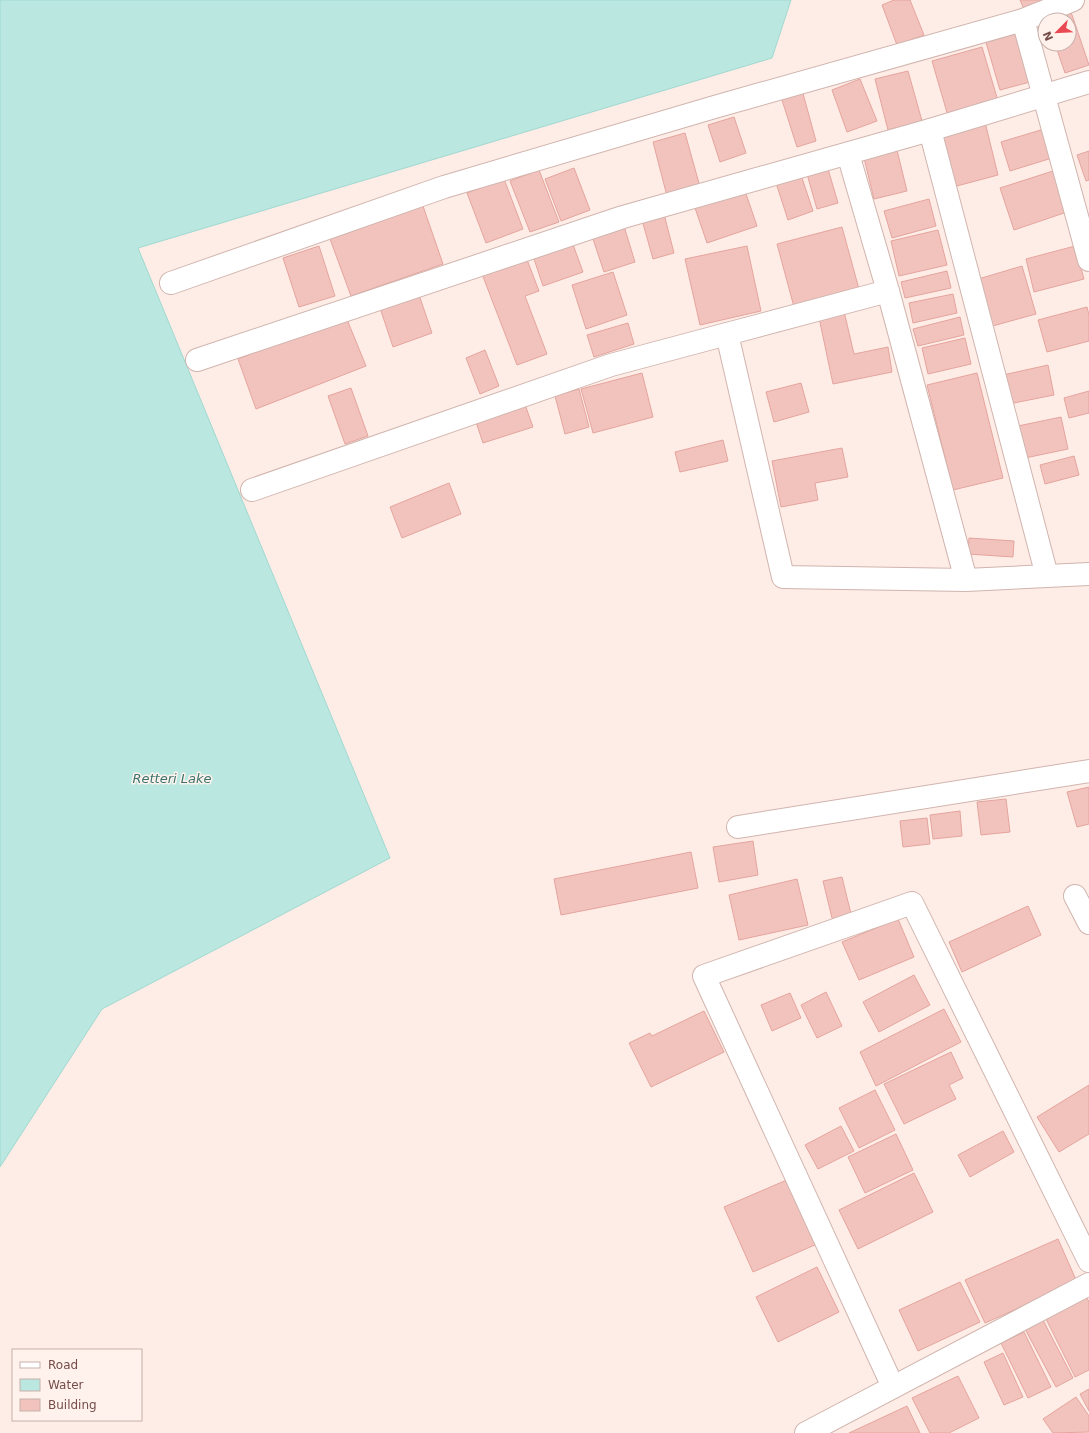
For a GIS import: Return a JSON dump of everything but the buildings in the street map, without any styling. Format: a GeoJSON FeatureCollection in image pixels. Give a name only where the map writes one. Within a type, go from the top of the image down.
{"type":"FeatureCollection","features":[{"type":"Feature","properties":{"kind":"street"},"geometry":{"type":"LineString","coordinates":[[171,283],[444,187],[726,104],[1023,20],[1073,0]]}},
{"type":"Feature","properties":{"kind":"street"},"geometry":{"type":"LineString","coordinates":[[1023,20],[1089,260]]}},
{"type":"Feature","properties":{"kind":"street"},"geometry":{"type":"LineString","coordinates":[[197,360],[623,217],[848,154],[1089,82]]}},
{"type":"Feature","properties":{"kind":"street"},"geometry":{"type":"LineString","coordinates":[[930,130],[1047,576]]}},
{"type":"Feature","properties":{"kind":"street"},"geometry":{"type":"LineString","coordinates":[[848,154],[888,291],[966,580]]}},
{"type":"Feature","properties":{"kind":"street"},"geometry":{"type":"LineString","coordinates":[[252,490],[611,365],[888,291]]}},
{"type":"Feature","properties":{"kind":"street"},"geometry":{"type":"LineString","coordinates":[[726,334],[783,577],[966,580],[1089,574]]}},
{"type":"Feature","properties":{"kind":"street"},"geometry":{"type":"LineString","coordinates":[[738,828],[1089,772]]}},
{"type":"Feature","properties":{"kind":"street"},"geometry":{"type":"LineString","coordinates":[[1075,896],[1089,924]]}},
{"type":"Feature","properties":{"kind":"street"},"geometry":{"type":"LineString","coordinates":[[893,1387],[704,976],[912,903],[1089,1261]]}},
{"type":"Feature","properties":{"kind":"street"},"geometry":{"type":"LineString","coordinates":[[806,1433],[1089,1284]]}},
{"type":"Feature","properties":{"kind":"water","name":"Retteri Lake"},"geometry":{"type":"Polygon","coordinates":[[[0,0],[791,0],[772,58],[138,248],[390,858],[102,1009],[0,1167],[0,0]]]}}]}
